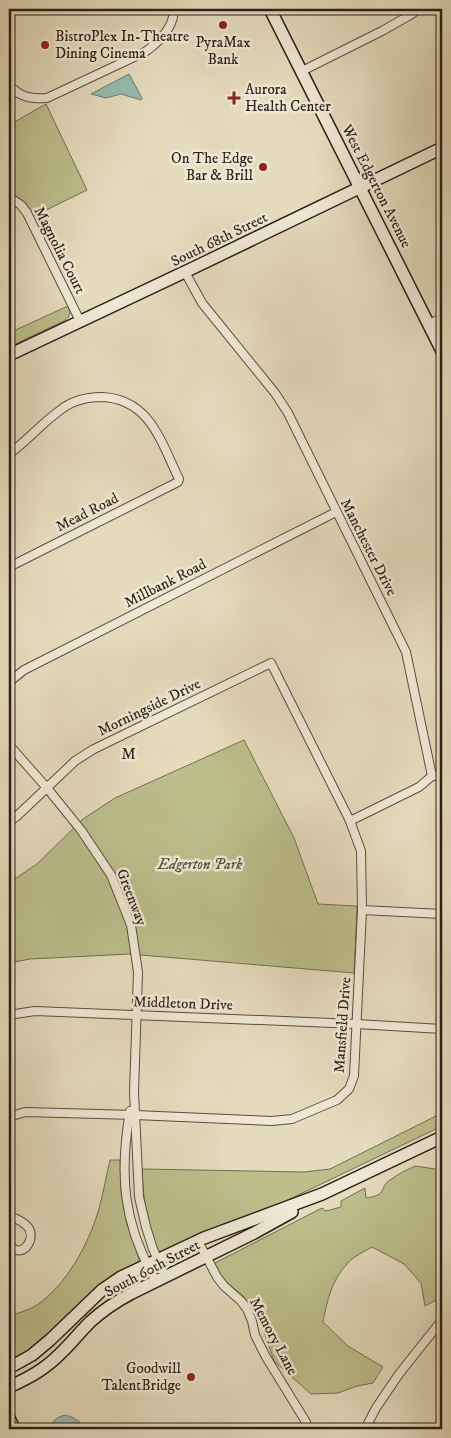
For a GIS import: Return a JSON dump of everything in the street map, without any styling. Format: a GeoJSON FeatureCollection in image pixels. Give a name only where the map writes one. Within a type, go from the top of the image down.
{"type":"FeatureCollection","features":[{"type":"Feature","properties":{"kind":"street"},"geometry":{"type":"LineString","coordinates":[[9,85],[15,91],[31,98],[47,98],[145,52],[157,44],[166,32],[174,15],[174,9]]}},
{"type":"Feature","properties":{"kind":"street","name":"West Edgerton Avenue"},"geometry":{"type":"LineString","coordinates":[[270,9],[442,350]]}},
{"type":"Feature","properties":{"kind":"street"},"geometry":{"type":"LineString","coordinates":[[302,72],[382,31],[418,9]]}},
{"type":"Feature","properties":{"kind":"street","name":"South 68th Street"},"geometry":{"type":"LineString","coordinates":[[9,355],[442,148]]}},
{"type":"Feature","properties":{"kind":"street","name":"Magnolia Court"},"geometry":{"type":"LineString","coordinates":[[9,197],[21,204],[27,213],[80,321]]}},
{"type":"Feature","properties":{"kind":"street","name":"Manchester Drive"},"geometry":{"type":"LineString","coordinates":[[185,272],[202,302],[288,413],[406,652],[432,776]]}},
{"type":"Feature","properties":{"kind":"street"},"geometry":{"type":"LineString","coordinates":[[429,324],[442,318]]}},
{"type":"Feature","properties":{"kind":"street","name":"Mead Road"},"geometry":{"type":"LineString","coordinates":[[9,454],[60,410],[78,401],[94,397],[112,398],[130,403],[141,411],[153,426],[179,478],[178,482],[9,567]]}},
{"type":"Feature","properties":{"kind":"street","name":"Millbank Road"},"geometry":{"type":"LineString","coordinates":[[9,682],[24,670],[336,512]]}},
{"type":"Feature","properties":{"kind":"street","name":"Morningside Drive"},"geometry":{"type":"LineString","coordinates":[[9,822],[74,761],[94,749],[271,663]]}},
{"type":"Feature","properties":{"kind":"street","name":"Mansfield Drive"},"geometry":{"type":"LineString","coordinates":[[9,1117],[24,1112],[132,1114],[272,1121],[292,1119],[337,1100],[349,1089],[354,1076],[357,1024],[362,910],[362,852],[350,821],[271,663]]}},
{"type":"Feature","properties":{"kind":"street","name":"Greenway"},"geometry":{"type":"LineString","coordinates":[[9,746],[47,788],[81,830],[111,875],[131,925],[138,972],[134,1092],[124,1169],[125,1197],[133,1234],[146,1265],[160,1278]]}},
{"type":"Feature","properties":{"kind":"street"},"geometry":{"type":"LineString","coordinates":[[350,821],[419,787],[432,776],[442,776]]}},
{"type":"Feature","properties":{"kind":"street"},"geometry":{"type":"LineString","coordinates":[[362,910],[442,914]]}},
{"type":"Feature","properties":{"kind":"street","name":"Middleton Drive"},"geometry":{"type":"LineString","coordinates":[[9,1015],[35,1011],[442,1029]]}},
{"type":"Feature","properties":{"kind":"street","name":"Greenway"},"geometry":{"type":"LineString","coordinates":[[132,1114],[140,1204],[158,1260],[160,1278]]}},
{"type":"Feature","properties":{"kind":"street","name":"South 60th Street"},"geometry":{"type":"LineString","coordinates":[[9,1387],[25,1380],[46,1366],[112,1304],[160,1278],[254,1233],[322,1194],[442,1137]]}},
{"type":"Feature","properties":{"kind":"street","name":"South 60th Street"},"geometry":{"type":"LineString","coordinates":[[9,1368],[32,1355],[102,1290],[121,1278],[198,1241],[322,1194]]}},
{"type":"Feature","properties":{"kind":"street"},"geometry":{"type":"LineString","coordinates":[[9,1216],[28,1226],[31,1238],[25,1248],[18,1251],[14,1250],[9,1243]]}},
{"type":"Feature","properties":{"kind":"street","name":"Memory Lane"},"geometry":{"type":"LineString","coordinates":[[198,1241],[217,1277],[241,1301],[246,1309],[252,1321],[255,1335],[266,1357],[306,1422]]}},
{"type":"Feature","properties":{"kind":"street"},"geometry":{"type":"LineString","coordinates":[[365,1429],[376,1408],[399,1374],[442,1320]]}},
{"type":"Feature","properties":{"kind":"street"},"geometry":{"type":"LineString","coordinates":[[9,1418],[14,1429]]}},
{"type":"Feature","properties":{"kind":"green space"},"geometry":{"type":"Polygon","coordinates":[[[46,104],[87,190],[32,217],[23,203],[9,194],[9,125],[46,104]]]}},
{"type":"Feature","properties":{"kind":"green space"},"geometry":{"type":"Polygon","coordinates":[[[68,306],[69,315],[64,321],[9,347],[9,333],[68,306]]]}},
{"type":"Feature","properties":{"kind":"green space","name":"Edgerton Park"},"geometry":{"type":"Polygon","coordinates":[[[244,740],[294,838],[318,904],[357,906],[354,973],[129,954],[30,959],[9,963],[9,883],[37,864],[83,819],[115,798],[244,740]]]}},
{"type":"Feature","properties":{"kind":"green space"},"geometry":{"type":"Polygon","coordinates":[[[442,1113],[442,1126],[265,1211],[164,1252],[159,1252],[155,1244],[146,1212],[142,1169],[304,1172],[330,1169],[442,1113]]]}},
{"type":"Feature","properties":{"kind":"green space"},"geometry":{"type":"Polygon","coordinates":[[[110,1160],[120,1160],[121,1192],[127,1224],[139,1259],[135,1265],[104,1283],[85,1298],[52,1331],[26,1353],[9,1362],[9,1316],[34,1307],[48,1297],[75,1263],[94,1225],[110,1160]]]}},
{"type":"Feature","properties":{"kind":"green space"},"geometry":{"type":"Polygon","coordinates":[[[415,1166],[442,1170],[442,1297],[425,1306],[421,1283],[404,1264],[372,1247],[353,1258],[342,1269],[334,1283],[328,1298],[323,1322],[348,1346],[383,1367],[373,1383],[357,1386],[338,1393],[311,1394],[274,1361],[260,1320],[244,1297],[223,1279],[213,1264],[322,1208],[326,1211],[341,1207],[341,1201],[365,1188],[366,1198],[378,1195],[386,1183],[415,1166]]]}},
{"type":"Feature","properties":{"kind":"water"},"geometry":{"type":"Polygon","coordinates":[[[129,74],[142,98],[141,100],[121,94],[106,98],[91,94],[129,74]]]}},
{"type":"Feature","properties":{"kind":"water"},"geometry":{"type":"Polygon","coordinates":[[[65,1415],[77,1420],[85,1429],[50,1429],[55,1420],[65,1415]]]}},
{"type":"Feature","properties":{"kind":"place","name":"PyraMax Bank"},"geometry":{"type":"Point","coordinates":[223,25]}},
{"type":"Feature","properties":{"kind":"place","name":"BistroPlex In-Theatre Dining Cinema"},"geometry":{"type":"Point","coordinates":[45,45]}},
{"type":"Feature","properties":{"kind":"place","name":"Aurora Health Center"},"geometry":{"type":"Point","coordinates":[234,98]}},
{"type":"Feature","properties":{"kind":"place","name":"On The Edge Bar & Brill"},"geometry":{"type":"Point","coordinates":[263,167]}},
{"type":"Feature","properties":{"kind":"place","name":"Goodwill TalentBridge"},"geometry":{"type":"Point","coordinates":[191,1377]}},
{"type":"Feature","properties":{"kind":"district","name":"M"},"geometry":{"type":"Point","coordinates":[129,753]}}]}
